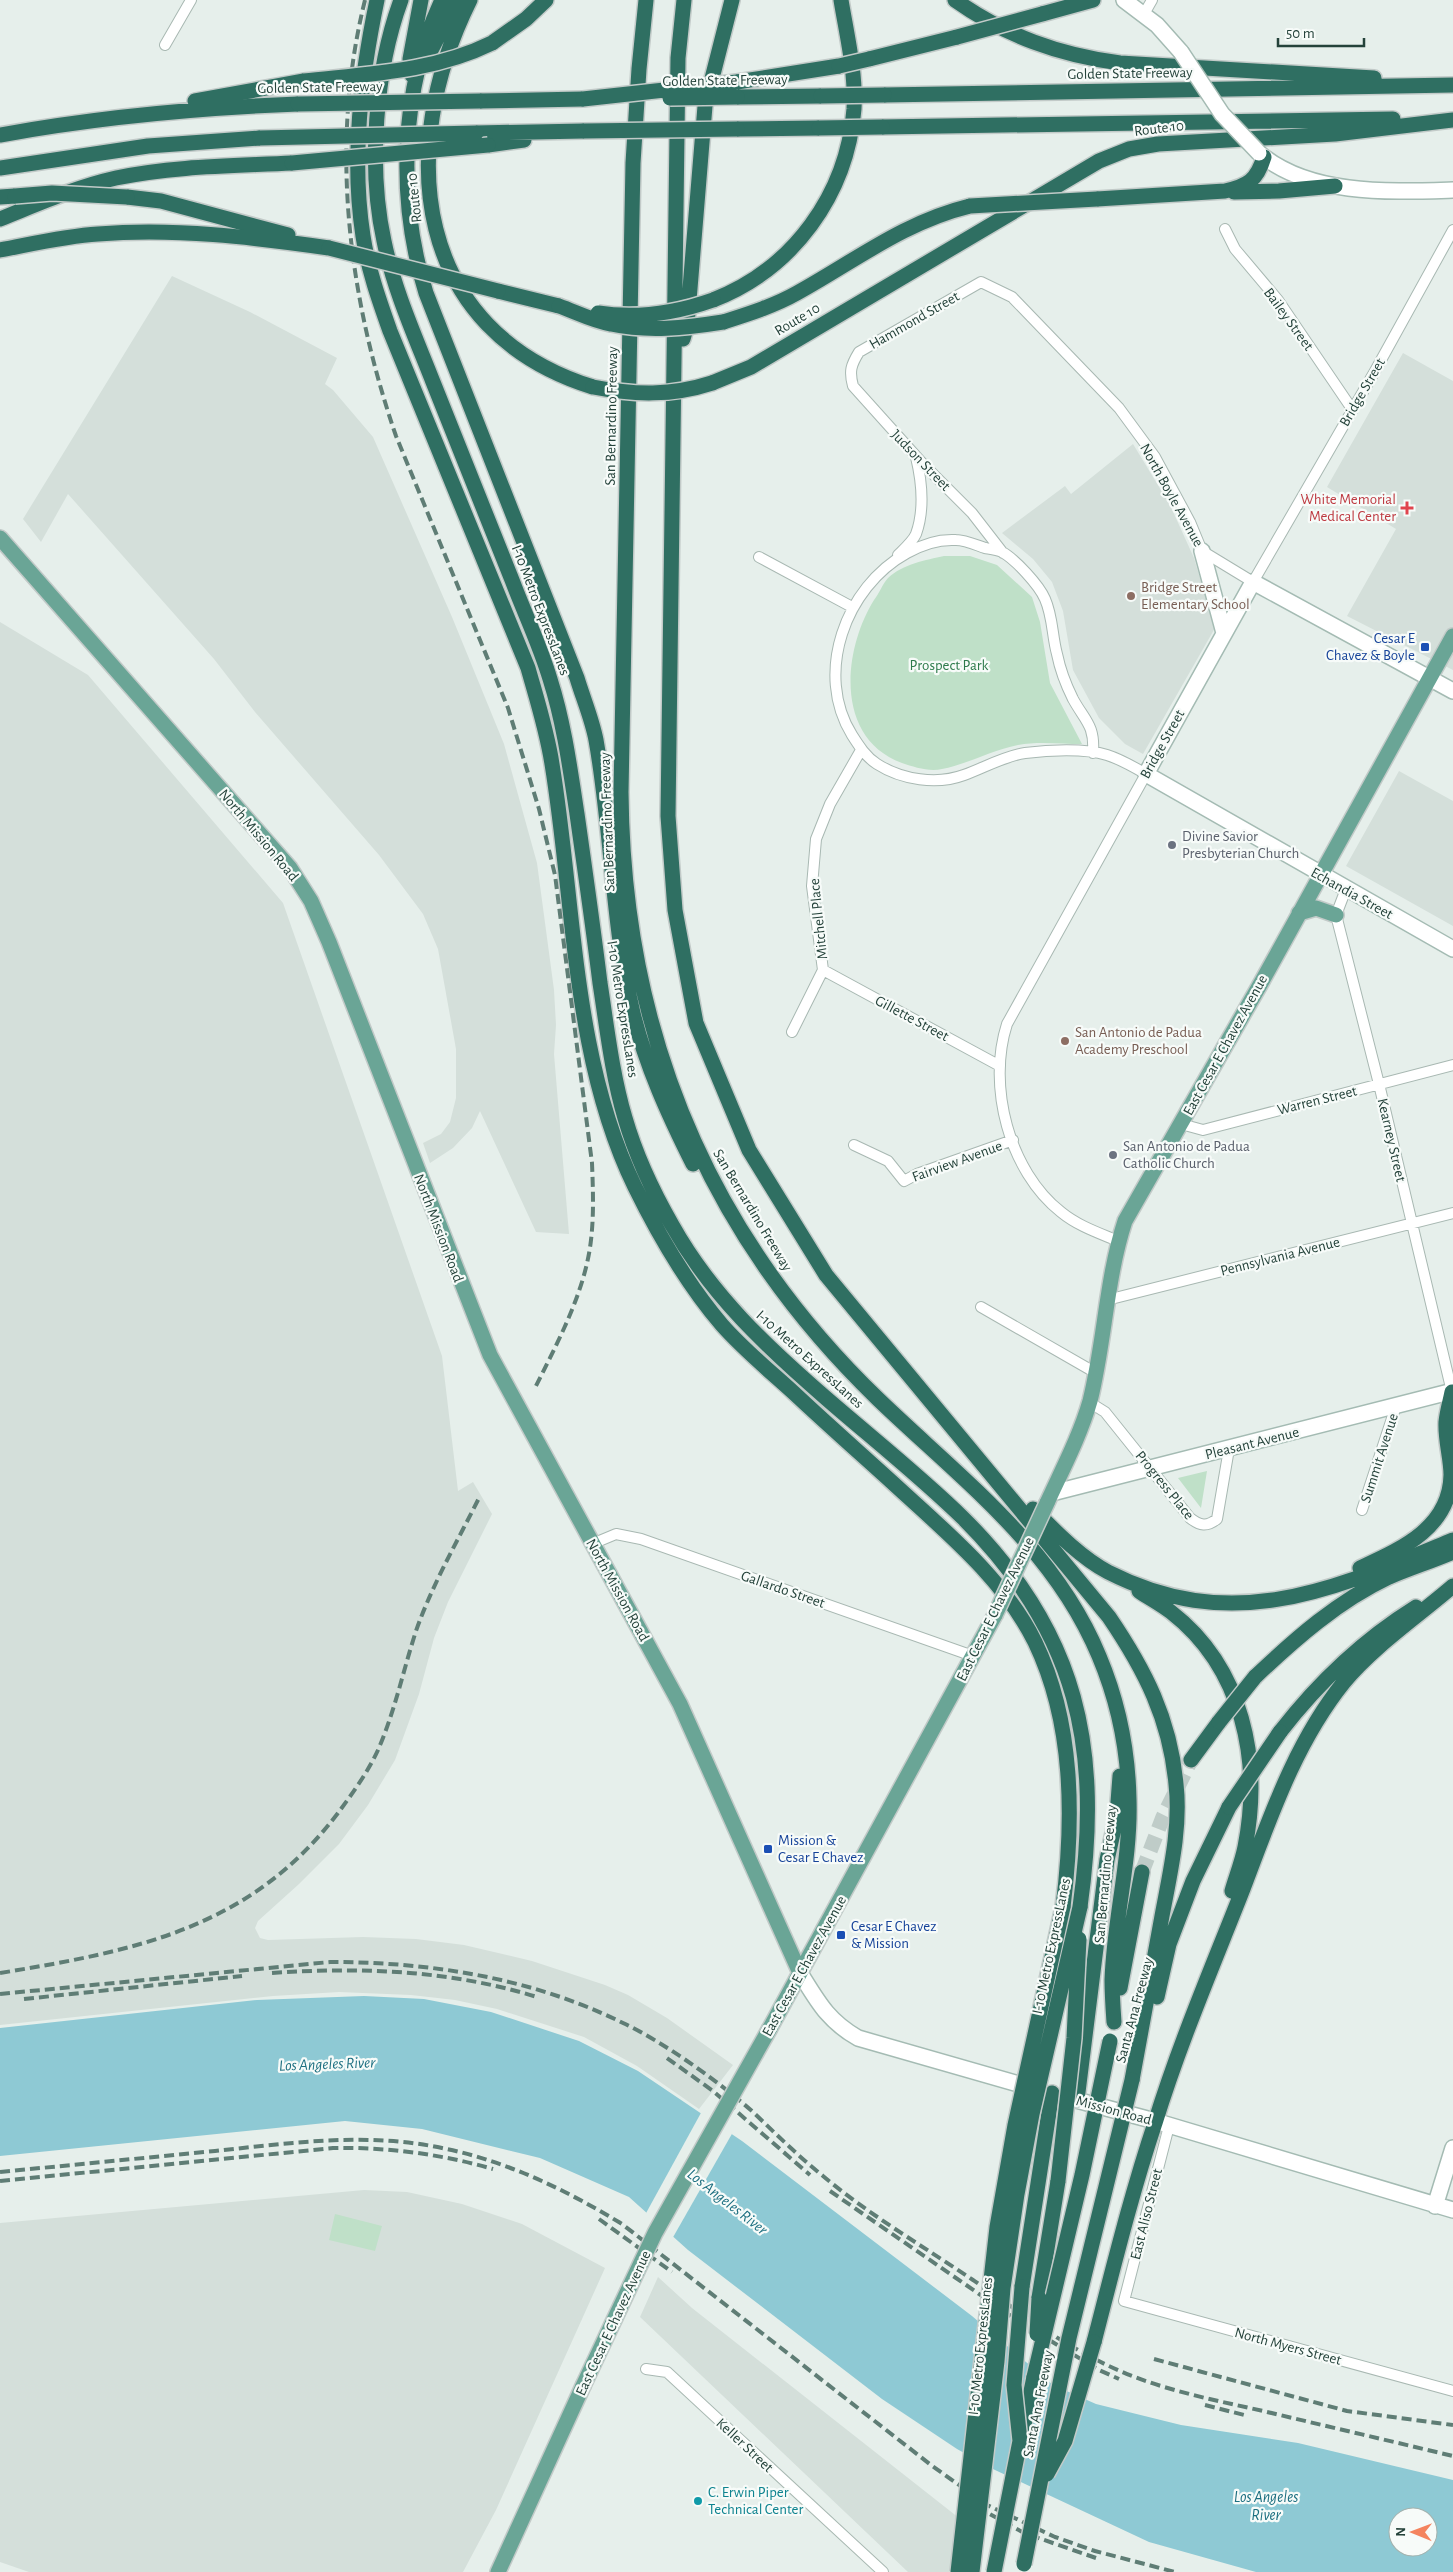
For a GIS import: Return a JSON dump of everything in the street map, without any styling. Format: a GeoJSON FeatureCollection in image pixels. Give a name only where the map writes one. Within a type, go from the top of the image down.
{"type":"FeatureCollection","features":[{"type":"Feature","properties":{"kind":"highway","name":"I-10 Metro ExpressLanes"},"geometry":{"type":"LineString","coordinates":[[377,0],[365,60],[360,114],[358,192],[363,237],[374,284],[390,331],[528,668],[544,720],[552,764],[587,1029],[597,1079],[612,1131],[634,1184],[659,1234],[689,1282],[722,1325],[757,1360],[946,1531],[989,1576],[1017,1611],[1035,1643],[1049,1679],[1065,1747],[1070,1827],[1063,1907],[1015,2125],[998,2227],[958,2572]]}},
{"type":"Feature","properties":{"kind":"highway","name":"I-10 Metro ExpressLanes"},"geometry":{"type":"LineString","coordinates":[[401,0],[386,54],[378,125],[375,182],[384,242],[404,307],[550,676],[567,741],[612,1062],[626,1120],[646,1176],[674,1228],[700,1270],[737,1315],[770,1349],[961,1516],[996,1553],[1046,1626],[1059,1650],[1077,1704],[1087,1766],[1088,1836],[1080,1907],[1032,2114],[1017,2194],[1003,2288],[997,2361],[972,2572]]}},
{"type":"Feature","properties":{"kind":"highway"},"geometry":{"type":"LineString","coordinates":[[414,92],[410,59],[421,0]]}},
{"type":"Feature","properties":{"kind":"highway"},"geometry":{"type":"LineString","coordinates":[[442,0],[424,43],[414,92],[411,120],[406,190],[418,268],[426,293],[577,678],[595,738],[624,962],[634,1014],[650,1068],[672,1123],[706,1190],[740,1238],[758,1258]]}},
{"type":"Feature","properties":{"kind":"highway"},"geometry":{"type":"LineString","coordinates":[[411,120],[428,56],[457,0]]}},
{"type":"Feature","properties":{"kind":"highway","name":"Route 10"},"geometry":{"type":"LineString","coordinates":[[470,0],[453,34],[442,68],[432,116],[428,163],[430,202],[439,242],[466,296],[498,335],[515,350],[546,370],[593,387],[618,392],[652,394],[679,392],[712,383],[751,367],[1091,165],[1129,150],[1158,144],[1334,134],[1453,120]]}},
{"type":"Feature","properties":{"kind":"highway"},"geometry":{"type":"LineString","coordinates":[[140,113],[252,89],[420,68],[457,58],[492,43],[526,19],[546,0]]}},
{"type":"Feature","properties":{"kind":"highway","name":"San Bernardino Freeway"},"geometry":{"type":"LineString","coordinates":[[646,0],[639,68],[633,163],[621,782],[623,869],[640,981],[669,1080],[702,1160],[719,1193],[758,1258],[786,1297],[828,1348],[881,1402],[982,1493],[1050,1571],[1070,1599],[1096,1649],[1117,1712],[1128,1772],[1129,1801],[1126,1858],[1112,1979],[1114,2022]]}},
{"type":"Feature","properties":{"kind":"highway","name":"San Bernardino Freeway"},"geometry":{"type":"LineString","coordinates":[[684,0],[678,58],[668,816],[674,910],[696,1023],[749,1150],[826,1274],[964,1442]]}},
{"type":"Feature","properties":{"kind":"highway"},"geometry":{"type":"LineString","coordinates":[[674,382],[687,325],[705,106],[732,0]]}},
{"type":"Feature","properties":{"kind":"highway"},"geometry":{"type":"LineString","coordinates":[[7,196],[52,193],[127,197],[161,201],[258,225],[329,248],[559,306],[603,313],[647,315],[678,310],[713,300],[751,282],[786,255],[810,228],[829,199],[841,172],[850,139],[854,108],[852,68],[841,0]]}},
{"type":"Feature","properties":{"kind":"highway"},"geometry":{"type":"LineString","coordinates":[[955,0],[978,16],[1021,39],[1060,52],[1090,59],[1120,63],[1315,72],[1453,84]]}},
{"type":"Feature","properties":{"kind":"highway"},"geometry":{"type":"LineString","coordinates":[[737,89],[957,37],[1093,0]]}},
{"type":"Feature","properties":{"kind":"highway","name":"Golden State Freeway"},"geometry":{"type":"LineString","coordinates":[[0,135],[58,124],[140,113],[298,104],[583,99],[737,89],[822,96],[1453,84]]}},
{"type":"Feature","properties":{"kind":"highway"},"geometry":{"type":"LineString","coordinates":[[0,168],[148,146],[260,138],[584,131],[1453,120]]}},
{"type":"Feature","properties":{"kind":"highway"},"geometry":{"type":"LineString","coordinates":[[0,219],[74,190],[116,178],[168,170],[292,163],[488,145],[584,131]]}},
{"type":"Feature","properties":{"kind":"highway"},"geometry":{"type":"LineString","coordinates":[[559,306],[609,324],[635,328],[674,328],[723,322],[767,308],[796,294],[926,219],[970,206],[1225,191],[1246,186],[1256,178],[1261,155]]}},
{"type":"Feature","properties":{"kind":"highway"},"geometry":{"type":"LineString","coordinates":[[1225,191],[1244,194],[1335,186]]}},
{"type":"Feature","properties":{"kind":"highway"},"geometry":{"type":"LineString","coordinates":[[0,250],[96,234],[164,231],[247,236],[329,248]]}},
{"type":"Feature","properties":{"kind":"highway"},"geometry":{"type":"LineString","coordinates":[[1298,1597],[1400,1549],[1414,1540],[1437,1519],[1445,1504],[1450,1484],[1446,1422],[1453,1393]]}},
{"type":"Feature","properties":{"kind":"highway"},"geometry":{"type":"LineString","coordinates":[[964,1442],[1064,1540],[1107,1571],[1171,1612],[1200,1640],[1234,1692],[1246,1732],[1252,1790],[1245,1848],[1194,2012],[1162,2124],[1127,2213],[1094,2342],[1065,2441],[1040,2486]]}},
{"type":"Feature","properties":{"kind":"highway"},"geometry":{"type":"LineString","coordinates":[[964,1442],[1109,1617],[1137,1658],[1154,1694],[1165,1726],[1176,1785],[1177,1818],[1172,1862],[1132,2080]]}},
{"type":"Feature","properties":{"kind":"highway"},"geometry":{"type":"LineString","coordinates":[[1107,1571],[1163,1594],[1209,1602],[1261,1602],[1298,1597],[1351,1582],[1453,1540]]}},
{"type":"Feature","properties":{"kind":"highway"},"geometry":{"type":"LineString","coordinates":[[1191,1760],[1218,1722],[1255,1677],[1299,1635],[1341,1606],[1388,1578],[1453,1552]]}},
{"type":"Feature","properties":{"kind":"highway"},"geometry":{"type":"LineString","coordinates":[[1194,2012],[1289,1771],[1313,1726],[1350,1676],[1453,1585]]}},
{"type":"Feature","properties":{"kind":"highway","name":"Santa Ana Freeway"},"geometry":{"type":"LineString","coordinates":[[1023,2572],[1069,2338],[1132,2080],[1142,2060],[1169,1944],[1193,1881],[1229,1807],[1280,1732],[1301,1705],[1348,1657],[1392,1622],[1453,1585]]}},
{"type":"Feature","properties":{"kind":"highway"},"geometry":{"type":"LineString","coordinates":[[1077,2100],[1107,1860],[1117,1815],[1120,1780],[1117,1712]]}},
{"type":"Feature","properties":{"kind":"highway","name":"Santa Ana Freeway"},"geometry":{"type":"LineString","coordinates":[[994,2572],[1034,2377],[1082,2174],[1114,2022],[1142,1872]]}},
{"type":"Feature","properties":{"kind":"highway"},"geometry":{"type":"LineString","coordinates":[[1034,2377],[1039,2298],[1058,2181],[1074,2038],[1080,1907]]}},
{"type":"Feature","properties":{"kind":"highway"},"geometry":{"type":"LineString","coordinates":[[1020,2441],[1014,2385],[1022,2287],[1052,2093]]}},
{"type":"Feature","properties":{"kind":"main road"},"geometry":{"type":"LineString","coordinates":[[1124,0],[1144,14],[1181,52],[1222,114],[1261,155],[1297,174],[1335,186],[1380,192],[1453,190]]}},
{"type":"Feature","properties":{"kind":"main road","name":"North Mission Road"},"geometry":{"type":"LineString","coordinates":[[0,538],[290,868],[311,901],[329,942],[490,1355],[680,1704],[800,1973]]}},
{"type":"Feature","properties":{"kind":"main road"},"geometry":{"type":"LineString","coordinates":[[1202,551],[1224,633]]}},
{"type":"Feature","properties":{"kind":"main road","name":"Bridge Street"},"geometry":{"type":"LineString","coordinates":[[1146,774],[1253,582]]}},
{"type":"Feature","properties":{"kind":"main road","name":"North Boyle Avenue"},"geometry":{"type":"LineString","coordinates":[[1253,582],[1453,691]]}},
{"type":"Feature","properties":{"kind":"main road","name":"East Cesar E Chavez Avenue"},"geometry":{"type":"LineString","coordinates":[[499,2570],[656,2233],[995,1615],[1066,1464],[1089,1402],[1096,1373],[1118,1241],[1136,1200],[1181,1124],[1453,636]]}},
{"type":"Feature","properties":{"kind":"main road","name":"Echandia Street"},"geometry":{"type":"LineString","coordinates":[[1146,774],[1346,890],[1453,949]]}},
{"type":"Feature","properties":{"kind":"main road"},"geometry":{"type":"LineString","coordinates":[[1299,913],[1316,908],[1336,915]]}},
{"type":"Feature","properties":{"kind":"main road","name":"Pleasant Avenue"},"geometry":{"type":"LineString","coordinates":[[1049,1498],[1151,1468],[1453,1393]]}},
{"type":"Feature","properties":{"kind":"main road","name":"Mission Road"},"geometry":{"type":"LineString","coordinates":[[800,1973],[827,2016],[858,2038],[1162,2124],[1453,2210]]}},
{"type":"Feature","properties":{"kind":"main road"},"geometry":{"type":"LineString","coordinates":[[1435,2206],[1453,2148]]}},
{"type":"Feature","properties":{"kind":"street"},"geometry":{"type":"LineString","coordinates":[[166,45],[191,0]]}},
{"type":"Feature","properties":{"kind":"street"},"geometry":{"type":"LineString","coordinates":[[1144,14],[1152,0]]}},
{"type":"Feature","properties":{"kind":"street","name":"Bailey Street"},"geometry":{"type":"LineString","coordinates":[[1224,229],[1235,249],[1278,300],[1352,410]]}},
{"type":"Feature","properties":{"kind":"street","name":"Bridge Street"},"geometry":{"type":"LineString","coordinates":[[1253,582],[1453,230]]}},
{"type":"Feature","properties":{"kind":"street","name":"Hammond Street"},"geometry":{"type":"LineString","coordinates":[[851,364],[859,352],[981,282]]}},
{"type":"Feature","properties":{"kind":"street","name":"North Boyle Avenue"},"geometry":{"type":"LineString","coordinates":[[981,282],[1012,296],[1119,408],[1155,457],[1190,522],[1202,551],[1253,582]]}},
{"type":"Feature","properties":{"kind":"street","name":"Judson Street"},"geometry":{"type":"LineString","coordinates":[[851,364],[850,374],[853,386],[916,456],[972,513],[1003,553]]}},
{"type":"Feature","properties":{"kind":"street"},"geometry":{"type":"LineString","coordinates":[[894,560],[915,535],[921,510],[922,482],[916,456]]}},
{"type":"Feature","properties":{"kind":"street","name":"Echandia Street"},"geometry":{"type":"LineString","coordinates":[[1093,753],[1094,737],[1088,719],[1074,700],[1065,680],[1045,599],[1037,584],[1003,553],[956,540],[922,545],[894,560],[870,582],[852,607],[839,644],[835,666],[835,686],[842,720],[861,750],[877,764],[898,774],[923,780],[944,780],[962,776],[1024,753],[1065,751],[1106,755],[1146,774]]}},
{"type":"Feature","properties":{"kind":"street"},"geometry":{"type":"LineString","coordinates":[[759,557],[852,607]]}},
{"type":"Feature","properties":{"kind":"street","name":"Mitchell Place"},"geometry":{"type":"LineString","coordinates":[[792,1032],[823,970],[812,886],[816,839],[830,804],[861,750]]}},
{"type":"Feature","properties":{"kind":"street","name":"Bridge Street"},"geometry":{"type":"LineString","coordinates":[[1118,1241],[1075,1222],[1060,1211],[1047,1199],[1024,1168],[1013,1140],[1002,1098],[1000,1066],[1007,1024],[1146,774]]}},
{"type":"Feature","properties":{"kind":"street"},"geometry":{"type":"LineString","coordinates":[[1336,915],[1337,906],[1346,890]]}},
{"type":"Feature","properties":{"kind":"street","name":"Kearney Street"},"geometry":{"type":"LineString","coordinates":[[1336,915],[1379,1084],[1453,1393]]}},
{"type":"Feature","properties":{"kind":"street","name":"Gillette Street"},"geometry":{"type":"LineString","coordinates":[[823,970],[1000,1066]]}},
{"type":"Feature","properties":{"kind":"street","name":"Warren Street"},"geometry":{"type":"LineString","coordinates":[[1181,1124],[1203,1130],[1453,1065]]}},
{"type":"Feature","properties":{"kind":"street","name":"Fairview Avenue"},"geometry":{"type":"LineString","coordinates":[[854,1145],[888,1161],[904,1181],[917,1174],[1013,1140]]}},
{"type":"Feature","properties":{"kind":"street","name":"Pennsylvania Avenue"},"geometry":{"type":"LineString","coordinates":[[1107,1300],[1453,1213]]}},
{"type":"Feature","properties":{"kind":"street"},"geometry":{"type":"LineString","coordinates":[[981,1306],[1096,1373]]}},
{"type":"Feature","properties":{"kind":"street","name":"Progress Place"},"geometry":{"type":"LineString","coordinates":[[1089,1402],[1105,1412],[1190,1518],[1198,1524],[1210,1525],[1217,1519],[1229,1449]]}},
{"type":"Feature","properties":{"kind":"street","name":"Summit Avenue"},"geometry":{"type":"LineString","coordinates":[[1362,1510],[1396,1406]]}},
{"type":"Feature","properties":{"kind":"street","name":"Gallardo Street"},"geometry":{"type":"LineString","coordinates":[[592,1544],[616,1534],[641,1539],[973,1656]]}},
{"type":"Feature","properties":{"kind":"street","name":"East Aliso Street"},"geometry":{"type":"LineString","coordinates":[[1124,2302],[1162,2124]]}},
{"type":"Feature","properties":{"kind":"street","name":"North Myers Street"},"geometry":{"type":"LineString","coordinates":[[1124,2302],[1453,2391]]}},
{"type":"Feature","properties":{"kind":"street","name":"Keller Street"},"geometry":{"type":"LineString","coordinates":[[646,2369],[667,2372],[883,2572]]}},
{"type":"Feature","properties":{"kind":"shaded area"},"geometry":{"type":"Polygon","coordinates":[[[172,276],[250,312],[337,358],[325,384],[333,390],[373,437],[452,617],[504,744],[537,863],[554,990],[556,1025],[554,1054],[569,1234],[536,1232],[480,1111],[472,1128],[453,1148],[430,1163],[423,1143],[441,1134],[450,1122],[456,1098],[456,1049],[438,949],[423,914],[379,855],[255,712],[214,659],[68,494],[41,542],[23,519],[172,276]]]}},
{"type":"Feature","properties":{"kind":"shaded area","name":"White Memorial Medical Center"},"geometry":{"type":"Polygon","coordinates":[[[1403,353],[1453,381],[1453,670],[1347,616],[1396,529],[1327,487],[1403,353]]]}},
{"type":"Feature","properties":{"kind":"shaded area","name":"Bridge Street Elementary School"},"geometry":{"type":"Polygon","coordinates":[[[1133,444],[1170,505],[1194,558],[1215,628],[1143,754],[1125,744],[1099,718],[1073,670],[1063,611],[1052,582],[1033,559],[1002,533],[1065,486],[1071,494],[1133,444]]]}},
{"type":"Feature","properties":{"kind":"shaded area"},"geometry":{"type":"Polygon","coordinates":[[[0,622],[88,675],[283,903],[442,1356],[458,1491],[473,1482],[492,1514],[448,1602],[434,1638],[419,1694],[395,1760],[368,1805],[339,1844],[258,1921],[255,1928],[260,1938],[268,1940],[363,1937],[416,1939],[464,1945],[532,1961],[605,1985],[628,1995],[667,2018],[733,2065],[699,2109],[637,2066],[584,2037],[497,2009],[455,2000],[411,1995],[339,1992],[273,1996],[0,2025],[0,622]]]}},
{"type":"Feature","properties":{"kind":"shaded area"},"geometry":{"type":"Polygon","coordinates":[[[1399,771],[1453,801],[1453,926],[1346,866],[1399,771]]]}},
{"type":"Feature","properties":{"kind":"shaded area"},"geometry":{"type":"Polygon","coordinates":[[[364,2190],[407,2192],[462,2204],[522,2224],[605,2268],[496,2510],[463,2572],[29,2572],[0,2562],[0,2223],[364,2190]]]}},
{"type":"Feature","properties":{"kind":"shaded area"},"geometry":{"type":"Polygon","coordinates":[[[658,2277],[692,2308],[959,2518],[952,2572],[908,2572],[640,2317],[658,2277]]]}},
{"type":"Feature","properties":{"kind":"green space","name":"Prospect Park"},"geometry":{"type":"Polygon","coordinates":[[[944,556],[970,556],[997,565],[1032,597],[1040,622],[1050,683],[1082,744],[1042,743],[1018,745],[952,767],[932,770],[902,763],[880,751],[865,734],[855,714],[851,691],[851,667],[856,643],[864,620],[884,583],[894,573],[915,563],[944,556]]]}},
{"type":"Feature","properties":{"kind":"green space"},"geometry":{"type":"Polygon","coordinates":[[[1207,1471],[1201,1508],[1178,1478],[1207,1471]]]}},
{"type":"Feature","properties":{"kind":"green space"},"geometry":{"type":"Polygon","coordinates":[[[335,2214],[382,2226],[375,2251],[329,2240],[335,2214]]]}},
{"type":"Feature","properties":{"kind":"water","name":"Los Angeles River"},"geometry":{"type":"Polygon","coordinates":[[[364,1996],[424,1999],[491,2012],[579,2041],[638,2071],[742,2141],[972,2316],[1053,2385],[1096,2404],[1181,2425],[1298,2443],[1453,2480],[1453,2572],[1256,2572],[1149,2542],[995,2470],[957,2449],[882,2399],[688,2250],[629,2197],[540,2158],[422,2129],[345,2121],[0,2156],[0,2028],[257,2000],[364,1996]]]}},
{"type":"Feature","properties":{"kind":"pier"},"geometry":{"type":"Polygon","coordinates":[[[702,2111],[733,2132],[672,2239],[645,2215],[702,2111]]]}},
{"type":"Feature","properties":{"kind":"tunnel"},"geometry":{"type":"LineString","coordinates":[[1142,1872],[1163,1817],[1191,1760]]}},
{"type":"Feature","properties":{"kind":"railway"},"geometry":{"type":"LineString","coordinates":[[365,0],[354,55],[348,110],[346,165],[349,220],[356,275],[366,329],[379,383],[396,436],[508,708],[539,809],[555,875],[592,1163],[593,1221],[588,1260],[569,1317],[534,1390]]}},
{"type":"Feature","properties":{"kind":"railway"},"geometry":{"type":"LineString","coordinates":[[0,1973],[97,1955],[143,1943],[186,1928],[228,1909],[267,1884],[304,1852],[338,1813],[360,1783],[378,1750],[389,1721],[422,1614],[437,1580],[479,1498]]}},
{"type":"Feature","properties":{"kind":"railway"},"geometry":{"type":"LineString","coordinates":[[0,1994],[330,1962],[406,1965],[443,1969],[517,1984],[553,1994],[623,2023],[691,2063],[739,2100],[805,2161],[859,2204],[1048,2331],[1095,2359],[1135,2377],[1177,2391],[1453,2456]]}},
{"type":"Feature","properties":{"kind":"railway"},"geometry":{"type":"LineString","coordinates":[[272,1973],[339,1970],[406,1973],[472,1981],[537,1997]]}},
{"type":"Feature","properties":{"kind":"railway"},"geometry":{"type":"LineString","coordinates":[[24,1999],[242,1976]]}},
{"type":"Feature","properties":{"kind":"railway"},"geometry":{"type":"LineString","coordinates":[[667,2058],[713,2091],[810,2175]]}},
{"type":"Feature","properties":{"kind":"railway"},"geometry":{"type":"LineString","coordinates":[[0,2172],[328,2140],[414,2143],[442,2148],[490,2161],[558,2188],[622,2224],[931,2465],[987,2505],[1055,2537],[1095,2551],[1175,2572]]}},
{"type":"Feature","properties":{"kind":"railway"},"geometry":{"type":"LineString","coordinates":[[0,2181],[333,2148],[414,2152],[454,2159],[493,2169]]}},
{"type":"Feature","properties":{"kind":"railway"},"geometry":{"type":"LineString","coordinates":[[830,2191],[1011,2316]]}},
{"type":"Feature","properties":{"kind":"railway"},"geometry":{"type":"LineString","coordinates":[[599,2219],[672,2272]]}},
{"type":"Feature","properties":{"kind":"railway"},"geometry":{"type":"LineString","coordinates":[[1036,2332],[1099,2370],[1119,2379]]}},
{"type":"Feature","properties":{"kind":"railway"},"geometry":{"type":"LineString","coordinates":[[1154,2359],[1347,2411],[1453,2425]]}},
{"type":"Feature","properties":{"kind":"railway"},"geometry":{"type":"LineString","coordinates":[[1205,2405],[1248,2416]]}},
{"type":"Feature","properties":{"kind":"railway"},"geometry":{"type":"LineString","coordinates":[[977,2507],[1024,2533],[1096,2558]]}},
{"type":"Feature","properties":{"kind":"place","name":"White Memorial Medical Center"},"geometry":{"type":"Point","coordinates":[1407,508]}},
{"type":"Feature","properties":{"kind":"place","name":"Bridge Street Elementary School"},"geometry":{"type":"Point","coordinates":[1131,596]}},
{"type":"Feature","properties":{"kind":"place","name":"Cesar E Chavez & Boyle"},"geometry":{"type":"Point","coordinates":[1425,647]}},
{"type":"Feature","properties":{"kind":"place","name":"Divine Savior Presbyterian Church"},"geometry":{"type":"Point","coordinates":[1172,845]}},
{"type":"Feature","properties":{"kind":"place","name":"San Antonio de Padua Academy Preschool"},"geometry":{"type":"Point","coordinates":[1065,1041]}},
{"type":"Feature","properties":{"kind":"place","name":"San Antonio de Padua Catholic Church"},"geometry":{"type":"Point","coordinates":[1113,1155]}},
{"type":"Feature","properties":{"kind":"place","name":"Mission & Cesar E Chavez"},"geometry":{"type":"Point","coordinates":[768,1849]}},
{"type":"Feature","properties":{"kind":"place","name":"Cesar E Chavez & Mission"},"geometry":{"type":"Point","coordinates":[841,1935]}},
{"type":"Feature","properties":{"kind":"place","name":"C. Erwin Piper Technical Center"},"geometry":{"type":"Point","coordinates":[698,2501]}}]}
